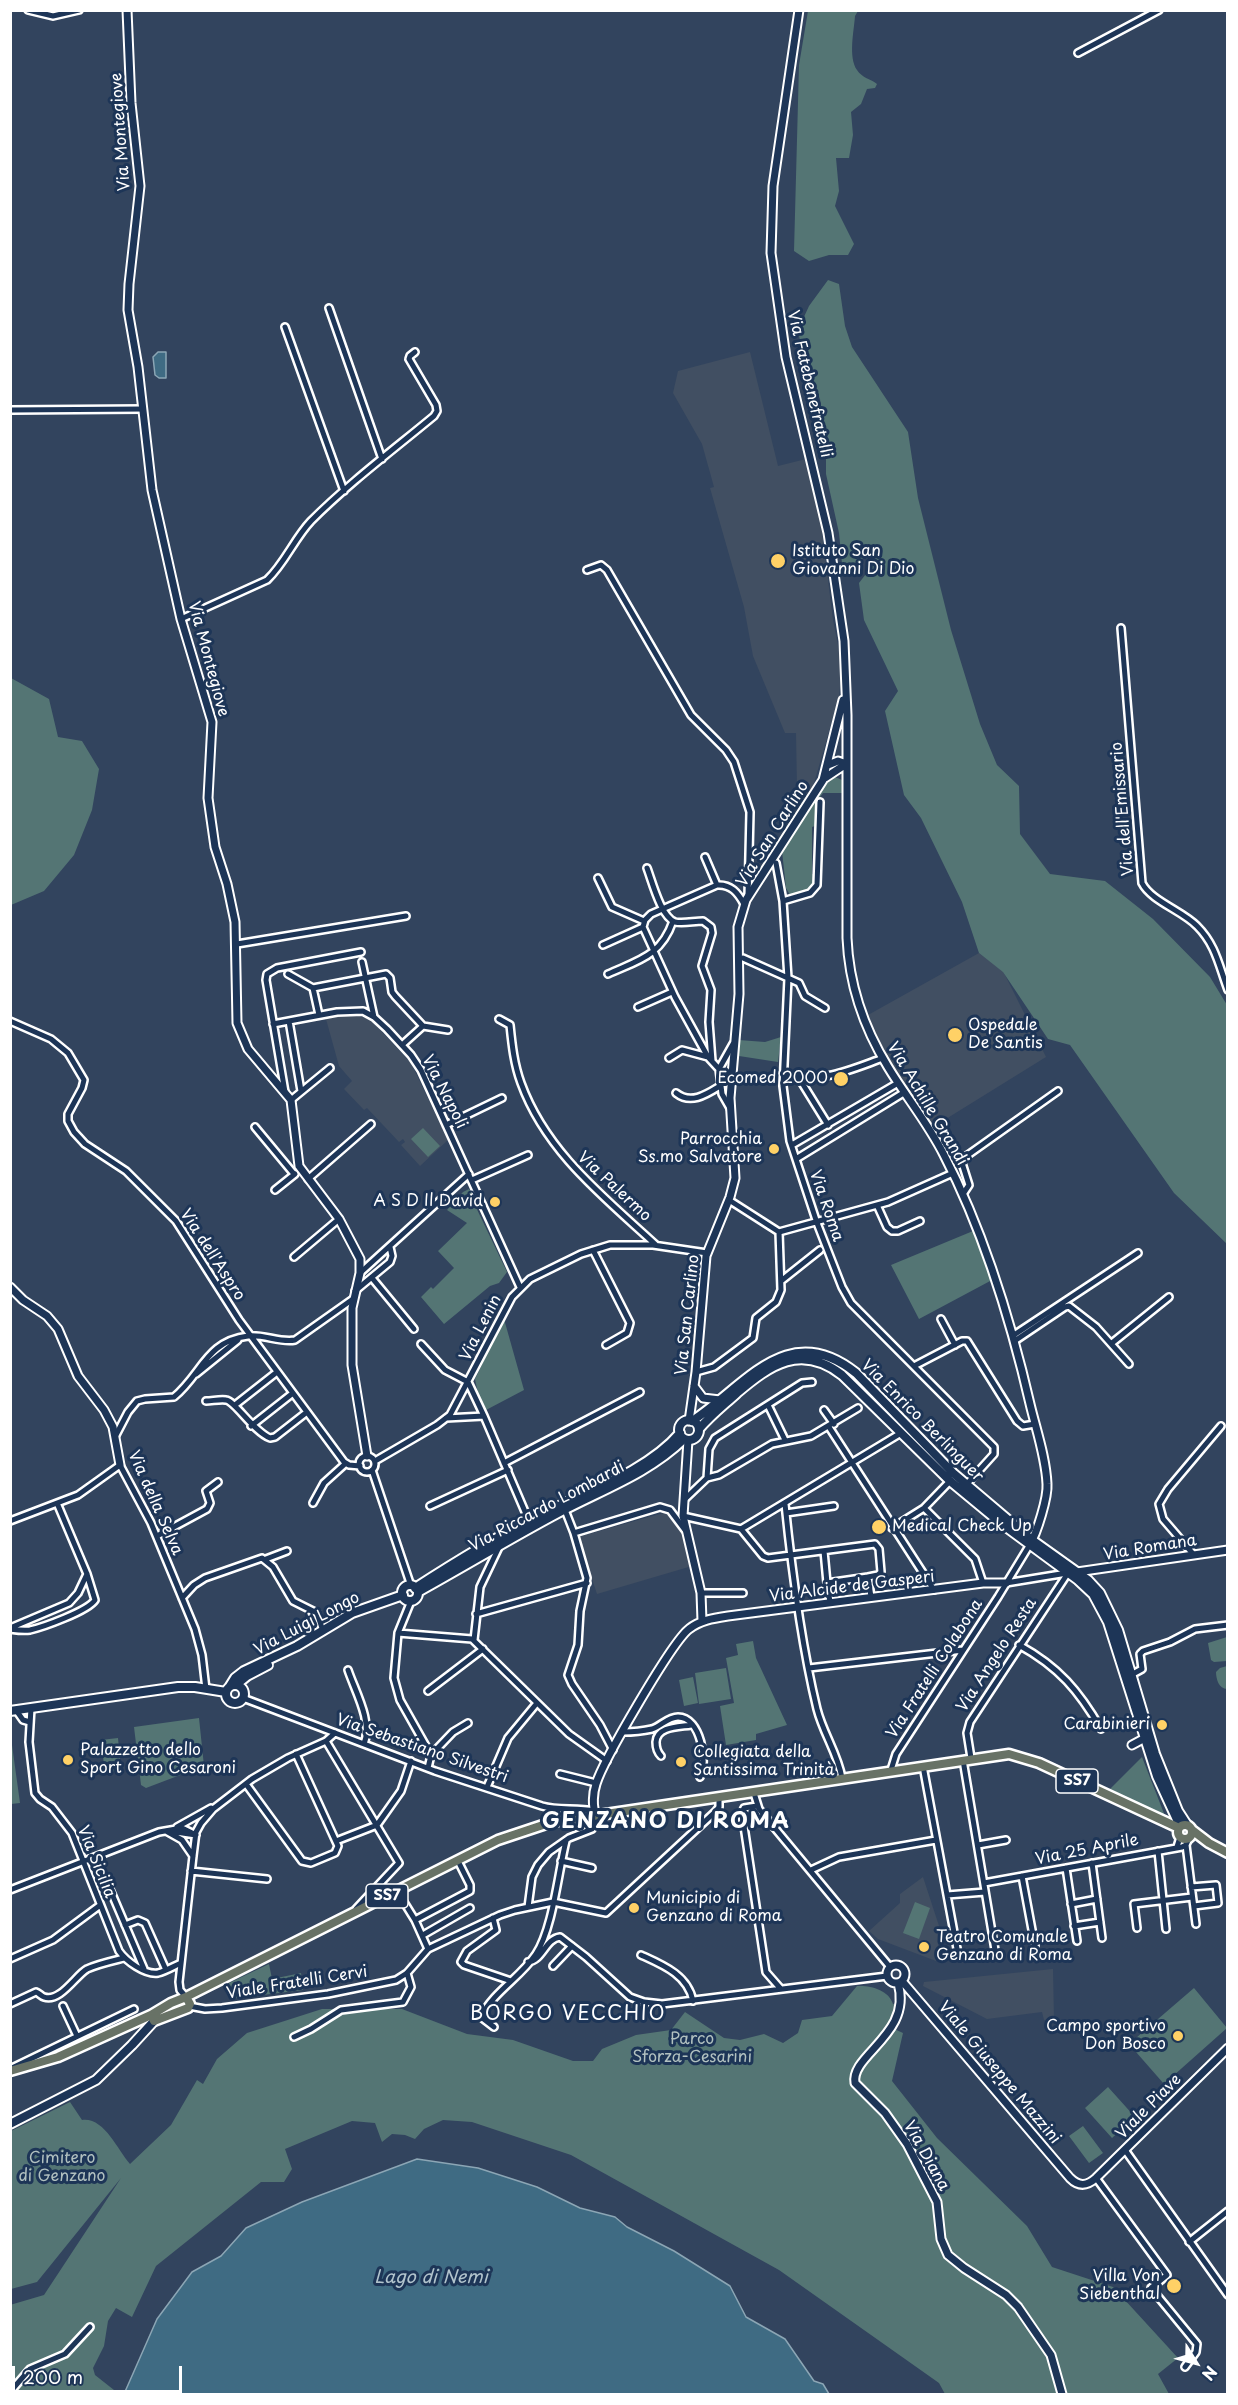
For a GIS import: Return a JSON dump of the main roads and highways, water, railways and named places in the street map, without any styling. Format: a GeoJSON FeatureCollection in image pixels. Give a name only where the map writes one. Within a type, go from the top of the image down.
{"type":"FeatureCollection","features":[{"type":"Feature","properties":{"kind":"main road","name":"Via Enrico Berlinguer"},"geometry":{"type":"LineString","coordinates":[[811,1354],[831,1359],[845,1365],[861,1378],[966,1485],[1031,1543],[898,1436],[838,1372],[823,1363],[802,1359],[783,1362],[765,1371],[713,1414],[699,1429],[696,1437],[684,1437],[681,1425],[691,1421],[757,1369],[777,1358],[811,1354]]}},
{"type":"Feature","properties":{"kind":"main road"},"geometry":{"type":"LineString","coordinates":[[691,1421],[699,1429]]}},
{"type":"Feature","properties":{"kind":"main road","name":"Via Riccardo Lombardi"},"geometry":{"type":"LineString","coordinates":[[415,1588],[636,1474],[666,1455],[684,1437]]}},
{"type":"Feature","properties":{"kind":"main road","name":"Via Riccardo Lombardi"},"geometry":{"type":"LineString","coordinates":[[415,1588],[529,1521],[645,1462],[684,1437]]}},
{"type":"Feature","properties":{"kind":"main road"},"geometry":{"type":"LineString","coordinates":[[1031,1543],[1091,1583],[1106,1602],[1118,1630],[1155,1754],[1185,1833]]}},
{"type":"Feature","properties":{"kind":"main road"},"geometry":{"type":"LineString","coordinates":[[1031,1543],[1089,1590],[1103,1610],[1171,1820]]}},
{"type":"Feature","properties":{"kind":"main road"},"geometry":{"type":"LineString","coordinates":[[415,1588],[416,1599],[406,1598],[404,1589],[415,1588]]}},
{"type":"Feature","properties":{"kind":"main road","name":"Via Luigi Longo"},"geometry":{"type":"LineString","coordinates":[[231,1688],[235,1678],[244,1671],[290,1650],[356,1611],[406,1598]]}},
{"type":"Feature","properties":{"kind":"main road","name":"Via Luigi Longo"},"geometry":{"type":"LineString","coordinates":[[231,1688],[250,1675],[354,1618],[406,1598]]}},
{"type":"Feature","properties":{"kind":"main road"},"geometry":{"type":"LineString","coordinates":[[13,1710],[175,1687],[231,1688],[243,1690],[243,1698],[236,1703],[226,1698],[231,1688]]}},
{"type":"Feature","properties":{"kind":"main road","name":"SS7"},"geometry":{"type":"LineString","coordinates":[[10,2070],[58,2057],[152,2018],[171,2003],[188,2002],[353,1912],[503,1838],[541,1824],[595,1813],[754,1793],[1004,1754],[1023,1756],[1171,1820],[1185,1833],[1227,1852]]}},
{"type":"Feature","properties":{"kind":"main road"},"geometry":{"type":"LineString","coordinates":[[10,2124],[96,2080],[132,2045],[152,2018]]}},
{"type":"Feature","properties":{"kind":"water"},"geometry":{"type":"Polygon","coordinates":[[[158,352],[166,352],[166,378],[159,378],[155,375],[153,357],[158,352]]]}},
{"type":"Feature","properties":{"kind":"water","name":"Lago di Nemi"},"geometry":{"type":"Polygon","coordinates":[[[417,2159],[478,2168],[537,2187],[580,2208],[615,2217],[627,2227],[674,2251],[730,2286],[746,2317],[785,2339],[814,2381],[823,2384],[829,2394],[124,2394],[157,2319],[192,2272],[221,2256],[246,2228],[302,2202],[417,2159]]]}},
{"type":"Feature","properties":{"kind":"place","name":"Istituto San Giovanni Di Dio"},"geometry":{"type":"Point","coordinates":[778,561]}},
{"type":"Feature","properties":{"kind":"place","name":"Ospedale De Santis"},"geometry":{"type":"Point","coordinates":[955,1035]}},
{"type":"Feature","properties":{"kind":"place","name":"Ecomed 2000"},"geometry":{"type":"Point","coordinates":[841,1079]}},
{"type":"Feature","properties":{"kind":"place","name":"Parrocchia Ss.mo Salvatore"},"geometry":{"type":"Point","coordinates":[774,1149]}},
{"type":"Feature","properties":{"kind":"place","name":"A S D Il David"},"geometry":{"type":"Point","coordinates":[495,1202]}},
{"type":"Feature","properties":{"kind":"place","name":"Medical Check Up"},"geometry":{"type":"Point","coordinates":[879,1527]}},
{"type":"Feature","properties":{"kind":"place","name":"Carabinieri"},"geometry":{"type":"Point","coordinates":[1162,1725]}},
{"type":"Feature","properties":{"kind":"place","name":"Palazzetto dello Sport Gino Cesaroni"},"geometry":{"type":"Point","coordinates":[68,1760]}},
{"type":"Feature","properties":{"kind":"place","name":"Collegiata della Santissima Trinità"},"geometry":{"type":"Point","coordinates":[681,1762]}},
{"type":"Feature","properties":{"kind":"place","name":"Municipio di Genzano di Roma"},"geometry":{"type":"Point","coordinates":[634,1908]}},
{"type":"Feature","properties":{"kind":"place","name":"Teatro Comunale Genzano di Roma"},"geometry":{"type":"Point","coordinates":[924,1947]}},
{"type":"Feature","properties":{"kind":"place","name":"Campo sportivo Don Bosco"},"geometry":{"type":"Point","coordinates":[1178,2036]}},
{"type":"Feature","properties":{"kind":"place","name":"Villa Von Siebenthal"},"geometry":{"type":"Point","coordinates":[1174,2286]}},
{"type":"Feature","properties":{"kind":"district","name":"GENZANO DI ROMA"},"geometry":{"type":"Point","coordinates":[666,1822]}},
{"type":"Feature","properties":{"kind":"district","name":"BORGO VECCHIO"},"geometry":{"type":"Point","coordinates":[568,2014]}},
{"type":"Feature","properties":{"kind":"park label","name":"Parco Sforza-Cesarini"},"geometry":{"type":"Point","coordinates":[692,2049]}},
{"type":"Feature","properties":{"kind":"park label","name":"Cimitero di Genzano"},"geometry":{"type":"Point","coordinates":[62,2168]}}]}
